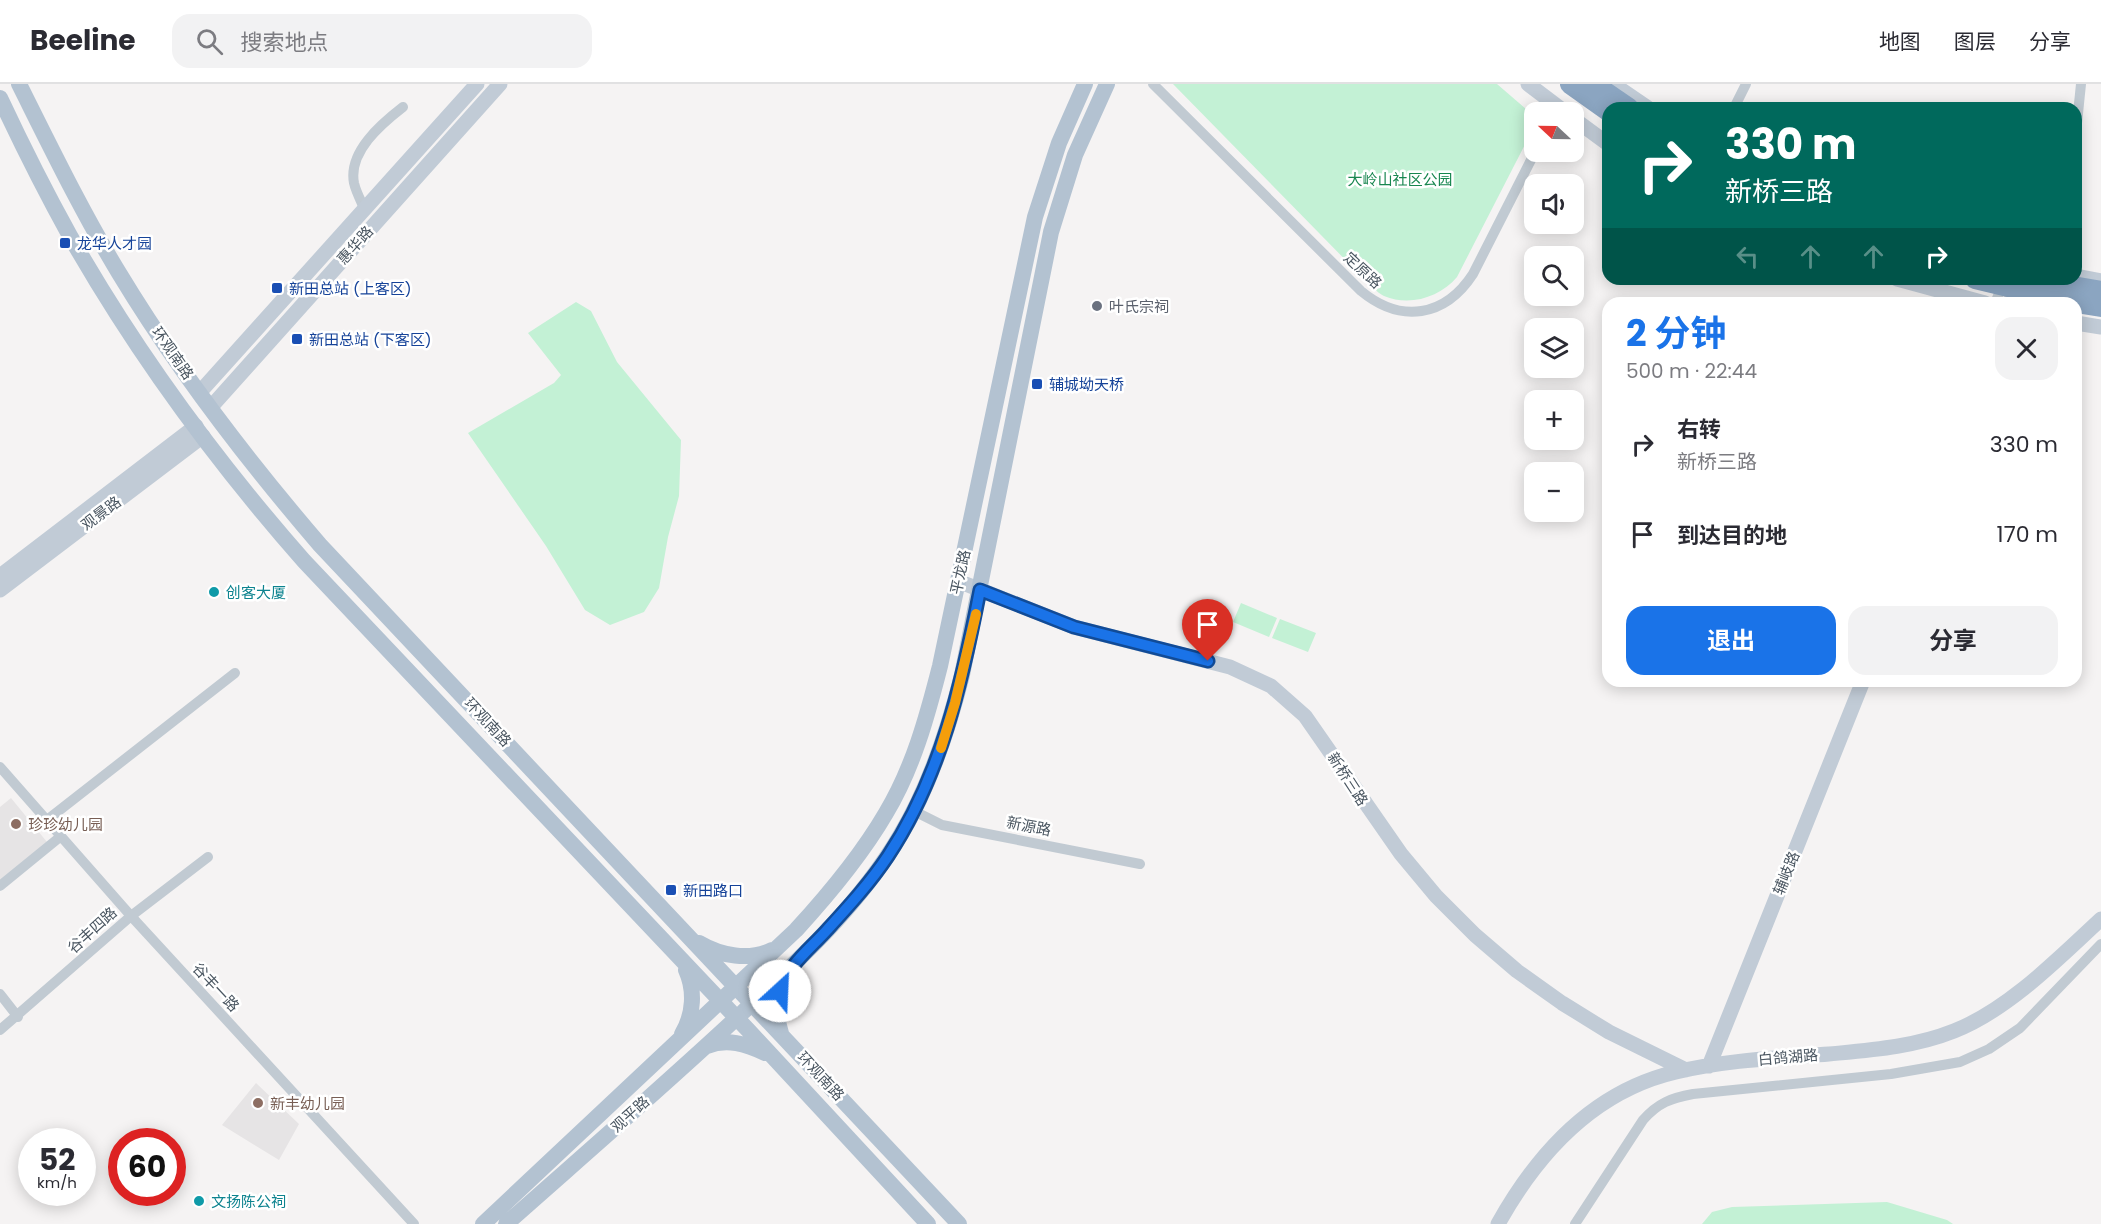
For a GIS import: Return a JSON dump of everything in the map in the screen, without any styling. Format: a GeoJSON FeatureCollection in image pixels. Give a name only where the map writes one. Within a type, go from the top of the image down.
{"type":"FeatureCollection","features":[{"type":"Feature","properties":{"kind":"highway"},"geometry":{"type":"LineString","coordinates":[[1570,84],[1602,107]]}},
{"type":"Feature","properties":{"kind":"highway"},"geometry":{"type":"LineString","coordinates":[[1594,84],[1620,102]]}},
{"type":"Feature","properties":{"kind":"highway"},"geometry":{"type":"LineString","coordinates":[[2000,285],[2051,297]]}},
{"type":"Feature","properties":{"kind":"highway"},"geometry":{"type":"LineString","coordinates":[[2066,285],[2101,291]]}},
{"type":"Feature","properties":{"kind":"highway"},"geometry":{"type":"LineString","coordinates":[[2082,304],[2101,307]]}},
{"type":"Feature","properties":{"kind":"main road","name":"环观南路"},"geometry":{"type":"LineString","coordinates":[[19,84],[67,181],[120,275],[211,407],[255,466],[320,545],[958,1224]]}},
{"type":"Feature","properties":{"kind":"main road","name":"平龙路"},"geometry":{"type":"LineString","coordinates":[[720,1001],[781,945],[837,883],[872,837],[912,758],[931,701],[1035,217],[1059,142],[1085,84]]}},
{"type":"Feature","properties":{"kind":"main road","name":"平龙路"},"geometry":{"type":"LineString","coordinates":[[752,1003],[821,937],[873,876],[901,835],[914,811],[947,731],[962,675],[980,590],[1051,232],[1075,155],[1107,84]]}},
{"type":"Feature","properties":{"kind":"main road","name":"环观南路"},"geometry":{"type":"LineString","coordinates":[[0,98],[49,196],[100,287],[199,431],[263,514],[304,561],[928,1224]]}},
{"type":"Feature","properties":{"kind":"main road"},"geometry":{"type":"LineString","coordinates":[[49,196],[49,187],[52,182],[58,178],[67,181]]}},
{"type":"Feature","properties":{"kind":"main road"},"geometry":{"type":"LineString","coordinates":[[692,939],[716,951],[740,956],[761,954],[781,945]]}},
{"type":"Feature","properties":{"kind":"main road"},"geometry":{"type":"LineString","coordinates":[[677,1042],[685,1029],[693,1002],[689,977],[682,962]]}},
{"type":"Feature","properties":{"kind":"main road"},"geometry":{"type":"LineString","coordinates":[[781,1033],[778,1019],[779,1000],[783,982],[791,966]]}},
{"type":"Feature","properties":{"kind":"main road","name":"观平路"},"geometry":{"type":"LineString","coordinates":[[483,1224],[720,1001]]}},
{"type":"Feature","properties":{"kind":"main road","name":"观平路"},"geometry":{"type":"LineString","coordinates":[[506,1224],[752,1003]]}},
{"type":"Feature","properties":{"kind":"main road"},"geometry":{"type":"LineString","coordinates":[[706,1046],[724,1041],[739,1044],[756,1049],[777,1062]]}},
{"type":"Feature","properties":{"kind":"street","name":"惠华路"},"geometry":{"type":"LineString","coordinates":[[200,392],[477,84]]}},
{"type":"Feature","properties":{"kind":"street","name":"惠华路"},"geometry":{"type":"LineString","coordinates":[[211,407],[500,84]]}},
{"type":"Feature","properties":{"kind":"street","name":"定原路"},"geometry":{"type":"LineString","coordinates":[[1153,84],[1361,291],[1373,301],[1400,311],[1422,311],[1442,304],[1455,297],[1465,286],[1530,162]]}},
{"type":"Feature","properties":{"kind":"street"},"geometry":{"type":"LineString","coordinates":[[1528,84],[1549,102]]}},
{"type":"Feature","properties":{"kind":"street"},"geometry":{"type":"LineString","coordinates":[[1613,84],[1639,102]]}},
{"type":"Feature","properties":{"kind":"street"},"geometry":{"type":"LineString","coordinates":[[1737,102],[1746,84]]}},
{"type":"Feature","properties":{"kind":"street"},"geometry":{"type":"LineString","coordinates":[[2079,102],[2081,84]]}},
{"type":"Feature","properties":{"kind":"street"},"geometry":{"type":"LineString","coordinates":[[364,210],[354,182],[354,165],[364,146],[381,124],[403,107]]}},
{"type":"Feature","properties":{"kind":"street"},"geometry":{"type":"LineString","coordinates":[[1584,126],[1602,140]]}},
{"type":"Feature","properties":{"kind":"street"},"geometry":{"type":"LineString","coordinates":[[2082,277],[2101,281]]}},
{"type":"Feature","properties":{"kind":"street"},"geometry":{"type":"LineString","coordinates":[[1917,285],[1961,297]]}},
{"type":"Feature","properties":{"kind":"street"},"geometry":{"type":"LineString","coordinates":[[1941,292],[1949,297]]}},
{"type":"Feature","properties":{"kind":"street"},"geometry":{"type":"LineString","coordinates":[[2082,325],[2101,327]]}},
{"type":"Feature","properties":{"kind":"street","name":"观景路"},"geometry":{"type":"LineString","coordinates":[[0,576],[199,431]]}},
{"type":"Feature","properties":{"kind":"street","name":"观景路"},"geometry":{"type":"LineString","coordinates":[[0,590],[199,431]]}},
{"type":"Feature","properties":{"kind":"street","name":"新桥三路"},"geometry":{"type":"LineString","coordinates":[[958,581],[1074,627],[1230,667],[1271,686],[1305,716],[1401,854],[1436,896],[1475,935],[1517,971],[1562,1004],[1617,1036],[1686,1070]]}},
{"type":"Feature","properties":{"kind":"street"},"geometry":{"type":"LineString","coordinates":[[47,820],[235,673]]}},
{"type":"Feature","properties":{"kind":"street","name":"辅岐路"},"geometry":{"type":"LineString","coordinates":[[1709,1066],[1861,687]]}},
{"type":"Feature","properties":{"kind":"street","name":"谷丰一路"},"geometry":{"type":"LineString","coordinates":[[0,767],[130,916],[414,1224]]}},
{"type":"Feature","properties":{"kind":"street","name":"新源路"},"geometry":{"type":"LineString","coordinates":[[914,811],[942,825],[1140,864]]}},
{"type":"Feature","properties":{"kind":"street"},"geometry":{"type":"LineString","coordinates":[[0,886],[60,837]]}},
{"type":"Feature","properties":{"kind":"street","name":"谷丰四路"},"geometry":{"type":"LineString","coordinates":[[0,1030],[18,1017],[130,916],[208,857]]}},
{"type":"Feature","properties":{"kind":"street","name":"白鸽湖路"},"geometry":{"type":"LineString","coordinates":[[1498,1224],[1522,1183],[1538,1162],[1576,1124],[1620,1094],[1648,1081],[1686,1070],[1877,1049],[1930,1040],[1953,1032],[1994,1011],[2101,919]]}},
{"type":"Feature","properties":{"kind":"street"},"geometry":{"type":"LineString","coordinates":[[1575,1224],[1643,1120],[1664,1101],[1693,1094],[1891,1074],[1960,1062],[1989,1049],[2020,1028],[2101,944]]}},
{"type":"Feature","properties":{"kind":"street"},"geometry":{"type":"LineString","coordinates":[[0,994],[18,1017]]}},
{"type":"Feature","properties":{"kind":"shaded area","name":"珍珍幼儿园"},"geometry":{"type":"Polygon","coordinates":[[[11,798],[47,842],[0,881],[0,807],[11,798]]]}},
{"type":"Feature","properties":{"kind":"shaded area","name":"新丰幼儿园"},"geometry":{"type":"Polygon","coordinates":[[[256,1083],[299,1124],[279,1160],[222,1125],[256,1083]]]}},
{"type":"Feature","properties":{"kind":"green space","name":"大岭山社区公园"},"geometry":{"type":"Polygon","coordinates":[[[1173,84],[1497,84],[1524,107],[1524,146],[1457,277],[1433,295],[1414,300],[1384,296],[1369,284],[1173,84]]]}},
{"type":"Feature","properties":{"kind":"green space"},"geometry":{"type":"Polygon","coordinates":[[[576,302],[591,311],[617,362],[681,440],[679,496],[668,537],[659,588],[644,612],[610,625],[585,610],[546,546],[468,433],[554,383],[561,375],[528,333],[576,302]]]}},
{"type":"Feature","properties":{"kind":"green space"},"geometry":{"type":"Polygon","coordinates":[[[1241,603],[1277,618],[1269,637],[1233,622],[1241,603]]]}},
{"type":"Feature","properties":{"kind":"green space"},"geometry":{"type":"Polygon","coordinates":[[[1280,619],[1316,633],[1308,652],[1272,638],[1280,619]]]}},
{"type":"Feature","properties":{"kind":"green space"},"geometry":{"type":"Polygon","coordinates":[[[1887,1202],[1947,1220],[1953,1224],[1702,1224],[1712,1212],[1732,1207],[1887,1202]]]}},
{"type":"Feature","properties":{"kind":"slow traffic"},"geometry":{"type":"LineString","coordinates":[[941,748],[955,703],[976,614]]}},
{"type":"Feature","properties":{"kind":"place","name":"龙华人才园"},"geometry":{"type":"Point","coordinates":[65,243]}},
{"type":"Feature","properties":{"kind":"place","name":"新田总站 (上客区)"},"geometry":{"type":"Point","coordinates":[277,288]}},
{"type":"Feature","properties":{"kind":"place","name":"叶氏宗祠"},"geometry":{"type":"Point","coordinates":[1097,306]}},
{"type":"Feature","properties":{"kind":"place","name":"新田总站 (下客区)"},"geometry":{"type":"Point","coordinates":[297,339]}},
{"type":"Feature","properties":{"kind":"place","name":"辅城坳天桥"},"geometry":{"type":"Point","coordinates":[1037,384]}},
{"type":"Feature","properties":{"kind":"place","name":"创客大厦"},"geometry":{"type":"Point","coordinates":[214,592]}},
{"type":"Feature","properties":{"kind":"place","name":"珍珍幼儿园"},"geometry":{"type":"Point","coordinates":[16,824]}},
{"type":"Feature","properties":{"kind":"place","name":"新田路口"},"geometry":{"type":"Point","coordinates":[671,890]}},
{"type":"Feature","properties":{"kind":"place","name":"新丰幼儿园"},"geometry":{"type":"Point","coordinates":[258,1103]}},
{"type":"Feature","properties":{"kind":"place","name":"文扬陈公祠"},"geometry":{"type":"Point","coordinates":[199,1201]}},
{"type":"Feature","properties":{"kind":"route"},"geometry":{"type":"LineString","coordinates":[[780,991],[791,966],[857,897],[888,856],[914,811],[947,731],[962,675],[980,590],[1053,620],[1095,634],[1208,661]]}}]}
